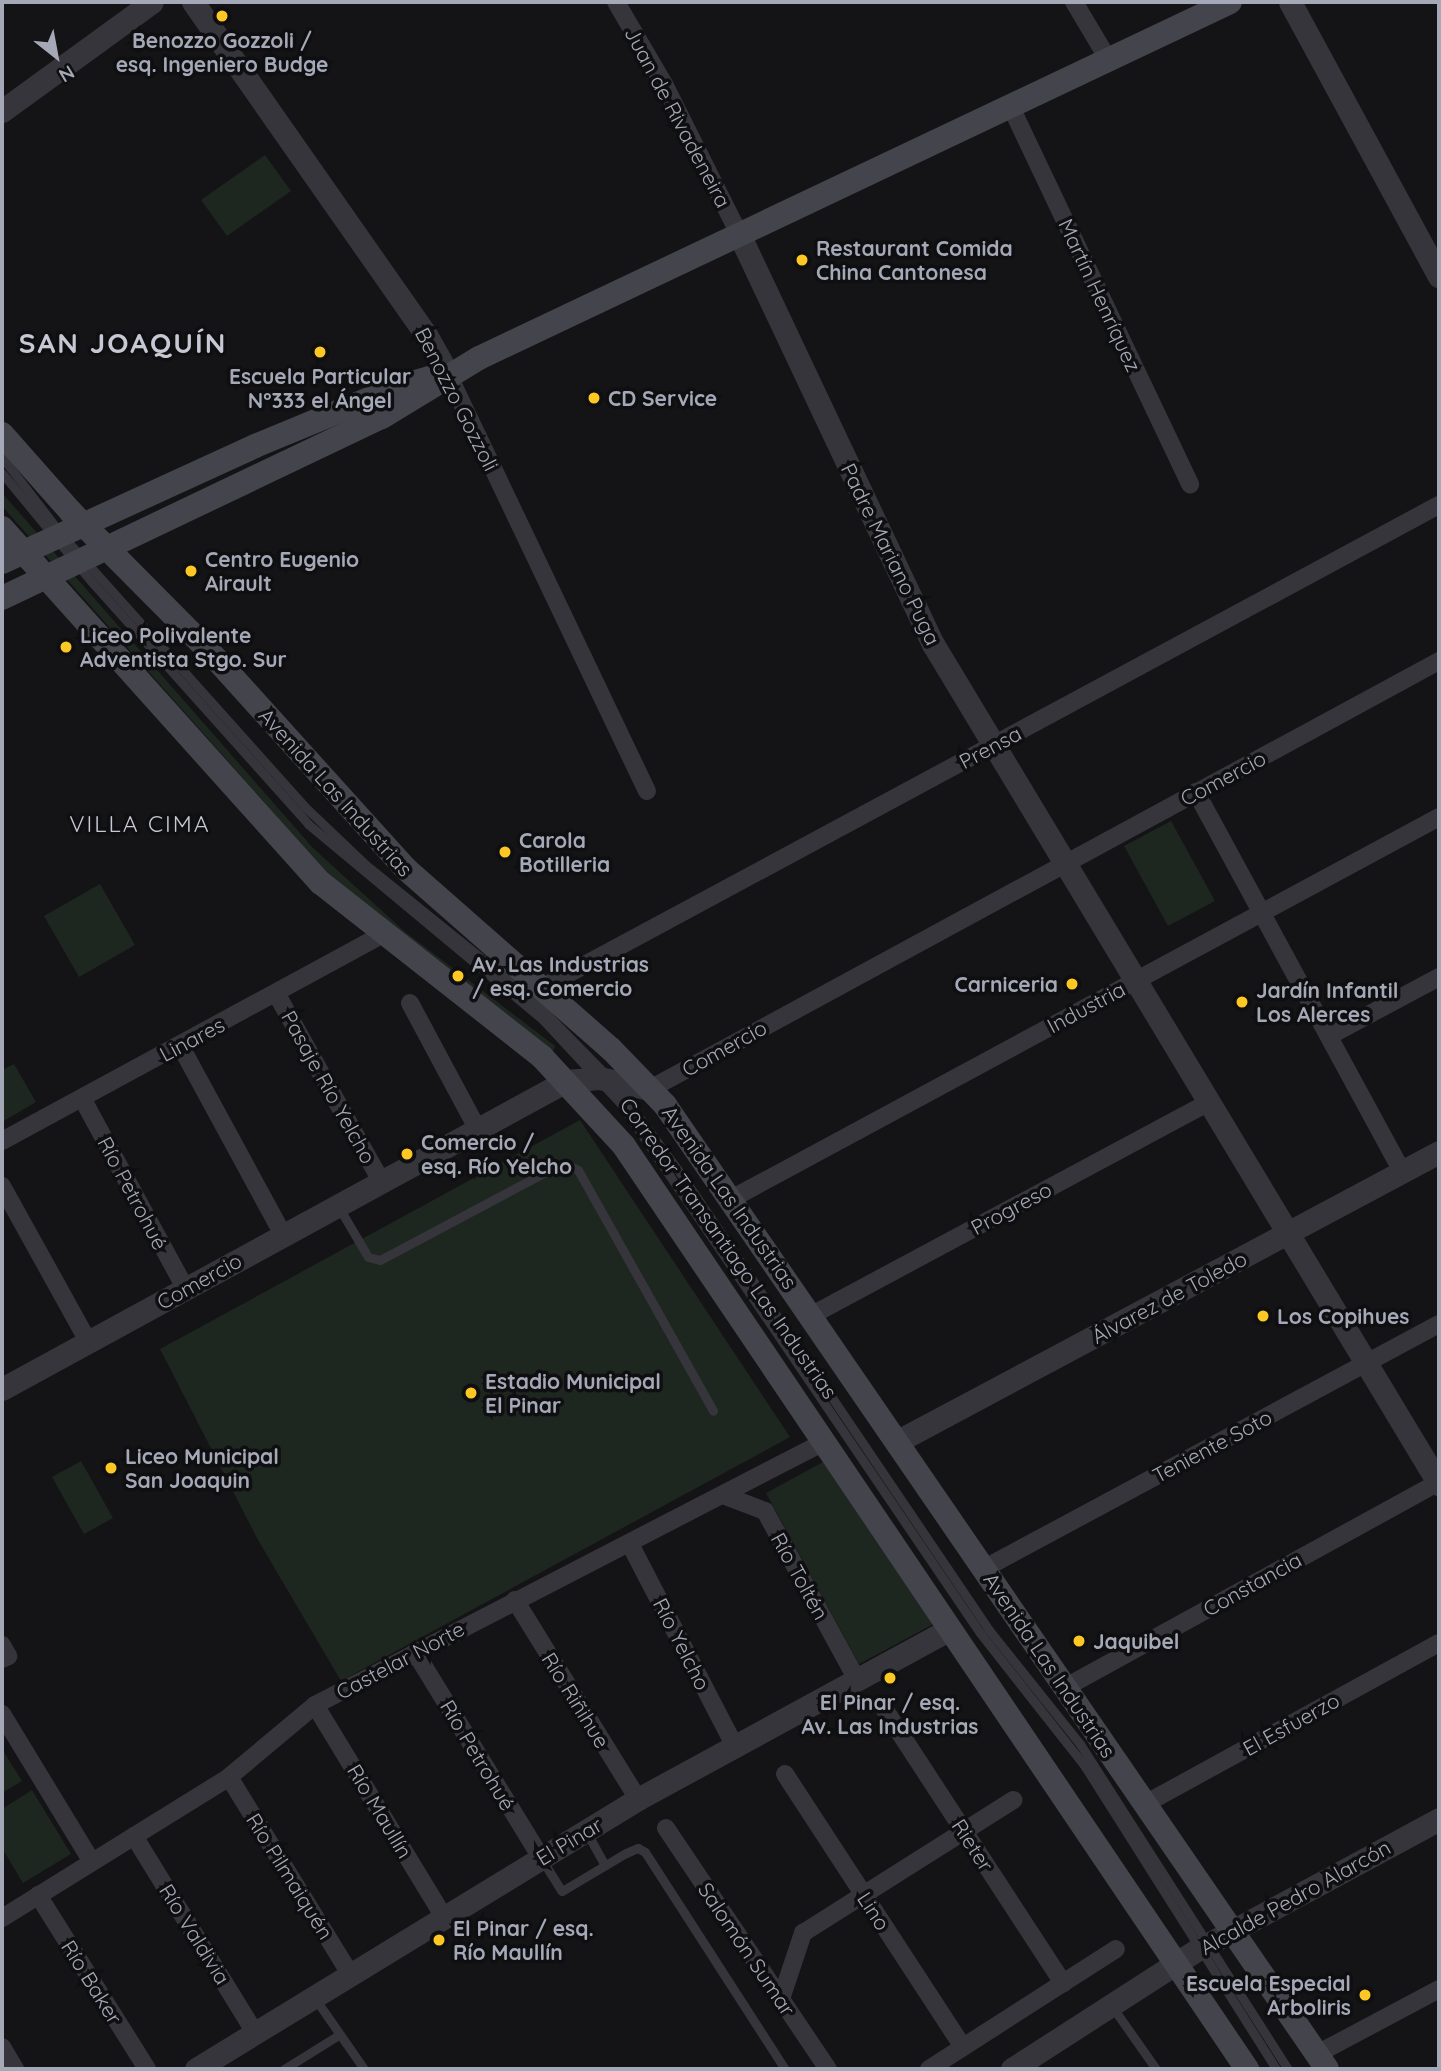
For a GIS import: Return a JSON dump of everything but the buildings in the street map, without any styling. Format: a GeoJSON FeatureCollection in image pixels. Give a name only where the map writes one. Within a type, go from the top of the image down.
{"type":"FeatureCollection","features":[{"type":"Feature","properties":{"kind":"main road"},"geometry":{"type":"LineString","coordinates":[[2,598],[383,417],[448,374],[1230,2]]}},
{"type":"Feature","properties":{"kind":"main road"},"geometry":{"type":"LineString","coordinates":[[13,556],[355,404],[448,374]]}},
{"type":"Feature","properties":{"kind":"main road","name":"Avenida Las Industrias"},"geometry":{"type":"LineString","coordinates":[[2,434],[66,532],[109,548],[208,650],[405,869],[650,1088],[733,1198],[985,1567],[1229,1932],[1322,2062]]}},
{"type":"Feature","properties":{"kind":"main road"},"geometry":{"type":"LineString","coordinates":[[2,528],[13,556],[48,578],[297,858],[381,935],[527,1044],[566,1081],[644,1173],[1247,2069]]}},
{"type":"Feature","properties":{"kind":"street"},"geometry":{"type":"LineString","coordinates":[[2,111],[152,2]]}},
{"type":"Feature","properties":{"kind":"street","name":"Benozzo Gozzoli"},"geometry":{"type":"LineString","coordinates":[[193,2],[425,332],[448,374],[647,791]]}},
{"type":"Feature","properties":{"kind":"street","name":"Juan de Rivadeneira"},"geometry":{"type":"LineString","coordinates":[[616,2],[664,83],[738,234]]}},
{"type":"Feature","properties":{"kind":"street"},"geometry":{"type":"LineString","coordinates":[[1074,2],[1108,59]]}},
{"type":"Feature","properties":{"kind":"street"},"geometry":{"type":"LineString","coordinates":[[1290,2],[1439,276]]}},
{"type":"Feature","properties":{"kind":"street","name":"Martín Henríquez"},"geometry":{"type":"LineString","coordinates":[[1010,105],[1190,484]]}},
{"type":"Feature","properties":{"kind":"street","name":"Padre Mariano Puga"},"geometry":{"type":"LineString","coordinates":[[738,234],[919,617],[1064,863]]}},
{"type":"Feature","properties":{"kind":"street","name":"Prensa"},"geometry":{"type":"LineString","coordinates":[[540,989],[1439,505]]}},
{"type":"Feature","properties":{"kind":"street","name":"Comercio"},"geometry":{"type":"LineString","coordinates":[[2,1389],[566,1081],[605,1079],[650,1088],[1439,661]]}},
{"type":"Feature","properties":{"kind":"street"},"geometry":{"type":"LineString","coordinates":[[1196,792],[1402,1172]]}},
{"type":"Feature","properties":{"kind":"street","name":"Industria"},"geometry":{"type":"LineString","coordinates":[[733,1198],[1439,817]]}},
{"type":"Feature","properties":{"kind":"street"},"geometry":{"type":"LineString","coordinates":[[1064,863],[1439,1483]]}},
{"type":"Feature","properties":{"kind":"street","name":"Linares"},"geometry":{"type":"LineString","coordinates":[[2,1141],[381,935]]}},
{"type":"Feature","properties":{"kind":"street"},"geometry":{"type":"LineString","coordinates":[[1329,1036],[1439,977]]}},
{"type":"Feature","properties":{"kind":"street","name":"Pasaje Río Yelcho"},"geometry":{"type":"LineString","coordinates":[[276,993],[381,1181]]}},
{"type":"Feature","properties":{"kind":"street"},"geometry":{"type":"LineString","coordinates":[[410,1003],[477,1128]]}},
{"type":"Feature","properties":{"kind":"street"},"geometry":{"type":"LineString","coordinates":[[180,1045],[283,1235]]}},
{"type":"Feature","properties":{"kind":"street","name":"Río Petrohué"},"geometry":{"type":"LineString","coordinates":[[82,1098],[185,1289]]}},
{"type":"Feature","properties":{"kind":"street","name":"Progreso"},"geometry":{"type":"LineString","coordinates":[[812,1315],[1209,1102]]}},
{"type":"Feature","properties":{"kind":"street","name":"Álvarez de Toledo"},"geometry":{"type":"LineString","coordinates":[[898,1441],[1439,1152]]}},
{"type":"Feature","properties":{"kind":"street"},"geometry":{"type":"LineString","coordinates":[[2,1186],[88,1341]]}},
{"type":"Feature","properties":{"kind":"street","name":"Teniente Soto"},"geometry":{"type":"LineString","coordinates":[[985,1567],[1439,1324]]}},
{"type":"Feature","properties":{"kind":"street","name":"Castelar Norte"},"geometry":{"type":"LineString","coordinates":[[2,1917],[229,1777],[315,1705],[824,1442]]}},
{"type":"Feature","properties":{"kind":"street","name":"Constancia"},"geometry":{"type":"LineString","coordinates":[[1066,1687],[1439,1483]]}},
{"type":"Feature","properties":{"kind":"street","name":"Río Toltén"},"geometry":{"type":"LineString","coordinates":[[723,1495],[765,1511],[857,1680]]}},
{"type":"Feature","properties":{"kind":"street","name":"Río Yelcho"},"geometry":{"type":"LineString","coordinates":[[630,1544],[734,1745]]}},
{"type":"Feature","properties":{"kind":"street","name":"Río Riñihue"},"geometry":{"type":"LineString","coordinates":[[515,1600],[638,1799]]}},
{"type":"Feature","properties":{"kind":"street","name":"El Pinar"},"geometry":{"type":"LineString","coordinates":[[196,2069],[638,1799],[950,1629]]}},
{"type":"Feature","properties":{"kind":"street","name":"El Esfuerzo"},"geometry":{"type":"LineString","coordinates":[[1143,1805],[1439,1643]]}},
{"type":"Feature","properties":{"kind":"street","name":"Río Petrohué"},"geometry":{"type":"LineString","coordinates":[[415,1653],[541,1858]]}},
{"type":"Feature","properties":{"kind":"street","name":"Río Maullín"},"geometry":{"type":"LineString","coordinates":[[315,1705],[444,1917]]}},
{"type":"Feature","properties":{"kind":"street","name":"Rieter"},"geometry":{"type":"LineString","coordinates":[[883,1707],[1063,1983]]}},
{"type":"Feature","properties":{"kind":"street"},"geometry":{"type":"LineString","coordinates":[[2,1714],[92,1862]]}},
{"type":"Feature","properties":{"kind":"street","name":"Lino"},"geometry":{"type":"LineString","coordinates":[[785,1774],[963,2047]]}},
{"type":"Feature","properties":{"kind":"street","name":"Río Pilmaiquén"},"geometry":{"type":"LineString","coordinates":[[229,1777],[351,1975]]}},
{"type":"Feature","properties":{"kind":"street"},"geometry":{"type":"LineString","coordinates":[[781,1999],[800,1936],[1013,1800]]}},
{"type":"Feature","properties":{"kind":"street","name":"Alcalde Pedro Alarcón"},"geometry":{"type":"LineString","coordinates":[[1012,2069],[1229,1932],[1439,1819]]}},
{"type":"Feature","properties":{"kind":"street","name":"Salomón Sumar"},"geometry":{"type":"LineString","coordinates":[[666,1828],[828,2069]]}},
{"type":"Feature","properties":{"kind":"street","name":"Río Valdivia"},"geometry":{"type":"LineString","coordinates":[[134,1836],[255,2033]]}},
{"type":"Feature","properties":{"kind":"street","name":"Río Baker"},"geometry":{"type":"LineString","coordinates":[[37,1895],[147,2069]]}},
{"type":"Feature","properties":{"kind":"street"},"geometry":{"type":"LineString","coordinates":[[929,2069],[1116,1949]]}},
{"type":"Feature","properties":{"kind":"street"},"geometry":{"type":"LineString","coordinates":[[1322,2062],[1439,1989]]}},
{"type":"Feature","properties":{"kind":"street"},"geometry":{"type":"LineString","coordinates":[[2,2047],[15,2069]]}},
{"type":"Feature","properties":{"kind":"lane","name":"Corredor Transantiago Las Industrias"},"geometry":{"type":"LineString","coordinates":[[2,457],[66,532],[81,562],[308,824],[543,1020],[605,1079],[683,1177],[989,1630],[1080,1744],[1142,1835],[1202,1948],[1276,2069]]}},
{"type":"Feature","properties":{"kind":"lane","name":"Corredor Transantiago Las Industrias"},"geometry":{"type":"LineString","coordinates":[[2,473],[66,532]]}},
{"type":"Feature","properties":{"kind":"lane"},"geometry":{"type":"LineString","coordinates":[[337,1205],[368,1257],[380,1260],[555,1167],[568,1165],[578,1170],[713,1411]]}},
{"type":"Feature","properties":{"kind":"lane"},"geometry":{"type":"LineString","coordinates":[[585,1831],[605,1865]]}},
{"type":"Feature","properties":{"kind":"lane"},"geometry":{"type":"LineString","coordinates":[[541,1858],[562,1891],[638,1848],[645,1852],[785,2069]]}},
{"type":"Feature","properties":{"kind":"lane","name":"Corredor Transantiago Las Industrias"},"geometry":{"type":"LineString","coordinates":[[1202,1948],[1288,2069]]}},
{"type":"Feature","properties":{"kind":"lane"},"geometry":{"type":"LineString","coordinates":[[314,1997],[337,2036],[364,2069]]}},
{"type":"Feature","properties":{"kind":"lane"},"geometry":{"type":"LineString","coordinates":[[1111,2005],[1156,2069]]}},
{"type":"Feature","properties":{"kind":"lane"},"geometry":{"type":"LineString","coordinates":[[284,2069],[337,2036]]}},
{"type":"Feature","properties":{"kind":"shaded area"},"geometry":{"type":"Polygon","coordinates":[[[265,155],[291,191],[227,236],[201,200],[265,155]]]}},
{"type":"Feature","properties":{"kind":"shaded area"},"geometry":{"type":"Polygon","coordinates":[[[2,493],[313,848],[404,931],[555,1046],[552,1055],[350,899],[2,506],[2,493]]]}},
{"type":"Feature","properties":{"kind":"shaded area"},"geometry":{"type":"Polygon","coordinates":[[[1171,821],[1215,901],[1168,926],[1124,846],[1171,821]]]}},
{"type":"Feature","properties":{"kind":"shaded area"},"geometry":{"type":"Polygon","coordinates":[[[100,884],[135,945],[79,977],[44,916],[100,884]]]}},
{"type":"Feature","properties":{"kind":"shaded area"},"geometry":{"type":"Polygon","coordinates":[[[14,1064],[36,1102],[2,1122],[2,1070],[14,1064]]]}},
{"type":"Feature","properties":{"kind":"shaded area","name":"Estadio Municipal El Pinar"},"geometry":{"type":"Polygon","coordinates":[[[580,1120],[790,1437],[341,1681],[258,1540],[160,1349],[580,1120]]]}},
{"type":"Feature","properties":{"kind":"shaded area"},"geometry":{"type":"Polygon","coordinates":[[[81,1461],[113,1518],[84,1534],[52,1477],[81,1461]]]}},
{"type":"Feature","properties":{"kind":"shaded area"},"geometry":{"type":"Polygon","coordinates":[[[823,1462],[939,1621],[859,1664],[766,1493],[823,1462]]]}},
{"type":"Feature","properties":{"kind":"shaded area"},"geometry":{"type":"Polygon","coordinates":[[[2,1749],[22,1781],[2,1793],[2,1749]]]}},
{"type":"Feature","properties":{"kind":"shaded area"},"geometry":{"type":"Polygon","coordinates":[[[32,1790],[71,1854],[23,1883],[2,1848],[2,1809],[32,1790]]]}},
{"type":"Feature","properties":{"kind":"place","name":"Benozzo Gozzoli / esq. Ingeniero Budge"},"geometry":{"type":"Point","coordinates":[222,16]}},
{"type":"Feature","properties":{"kind":"place","name":"Restaurant Comida China Cantonesa"},"geometry":{"type":"Point","coordinates":[802,260]}},
{"type":"Feature","properties":{"kind":"place","name":"Escuela Particular N°333 el Ángel"},"geometry":{"type":"Point","coordinates":[320,352]}},
{"type":"Feature","properties":{"kind":"place","name":"CD Service"},"geometry":{"type":"Point","coordinates":[594,398]}},
{"type":"Feature","properties":{"kind":"place","name":"Centro Eugenio Airault"},"geometry":{"type":"Point","coordinates":[191,571]}},
{"type":"Feature","properties":{"kind":"place","name":"Liceo Polivalente Adventista Stgo. Sur"},"geometry":{"type":"Point","coordinates":[66,647]}},
{"type":"Feature","properties":{"kind":"place","name":"Carola Botilleria"},"geometry":{"type":"Point","coordinates":[505,852]}},
{"type":"Feature","properties":{"kind":"place","name":"Av. Las Industrias / esq. Comercio"},"geometry":{"type":"Point","coordinates":[458,976]}},
{"type":"Feature","properties":{"kind":"place","name":"Carniceria"},"geometry":{"type":"Point","coordinates":[1072,984]}},
{"type":"Feature","properties":{"kind":"place","name":"Jardín Infantil Los Alerces"},"geometry":{"type":"Point","coordinates":[1242,1002]}},
{"type":"Feature","properties":{"kind":"place","name":"Comercio / esq. Río Yelcho"},"geometry":{"type":"Point","coordinates":[407,1154]}},
{"type":"Feature","properties":{"kind":"place","name":"Los Copihues"},"geometry":{"type":"Point","coordinates":[1263,1316]}},
{"type":"Feature","properties":{"kind":"place","name":"Estadio Municipal El Pinar"},"geometry":{"type":"Point","coordinates":[471,1393]}},
{"type":"Feature","properties":{"kind":"place","name":"Liceo Municipal San Joaquin"},"geometry":{"type":"Point","coordinates":[111,1468]}},
{"type":"Feature","properties":{"kind":"place","name":"Jaquibel"},"geometry":{"type":"Point","coordinates":[1079,1641]}},
{"type":"Feature","properties":{"kind":"place","name":"El Pinar / esq. Av. Las Industrias"},"geometry":{"type":"Point","coordinates":[890,1678]}},
{"type":"Feature","properties":{"kind":"place","name":"El Pinar / esq. Río Maullín"},"geometry":{"type":"Point","coordinates":[439,1940]}},
{"type":"Feature","properties":{"kind":"place","name":"Escuela Especial Arboliris"},"geometry":{"type":"Point","coordinates":[1365,1995]}},
{"type":"Feature","properties":{"kind":"district","name":"SAN JOAQUÍN"},"geometry":{"type":"Point","coordinates":[123,343]}},
{"type":"Feature","properties":{"kind":"district","name":"VILLA CIMA"},"geometry":{"type":"Point","coordinates":[140,824]}}]}
